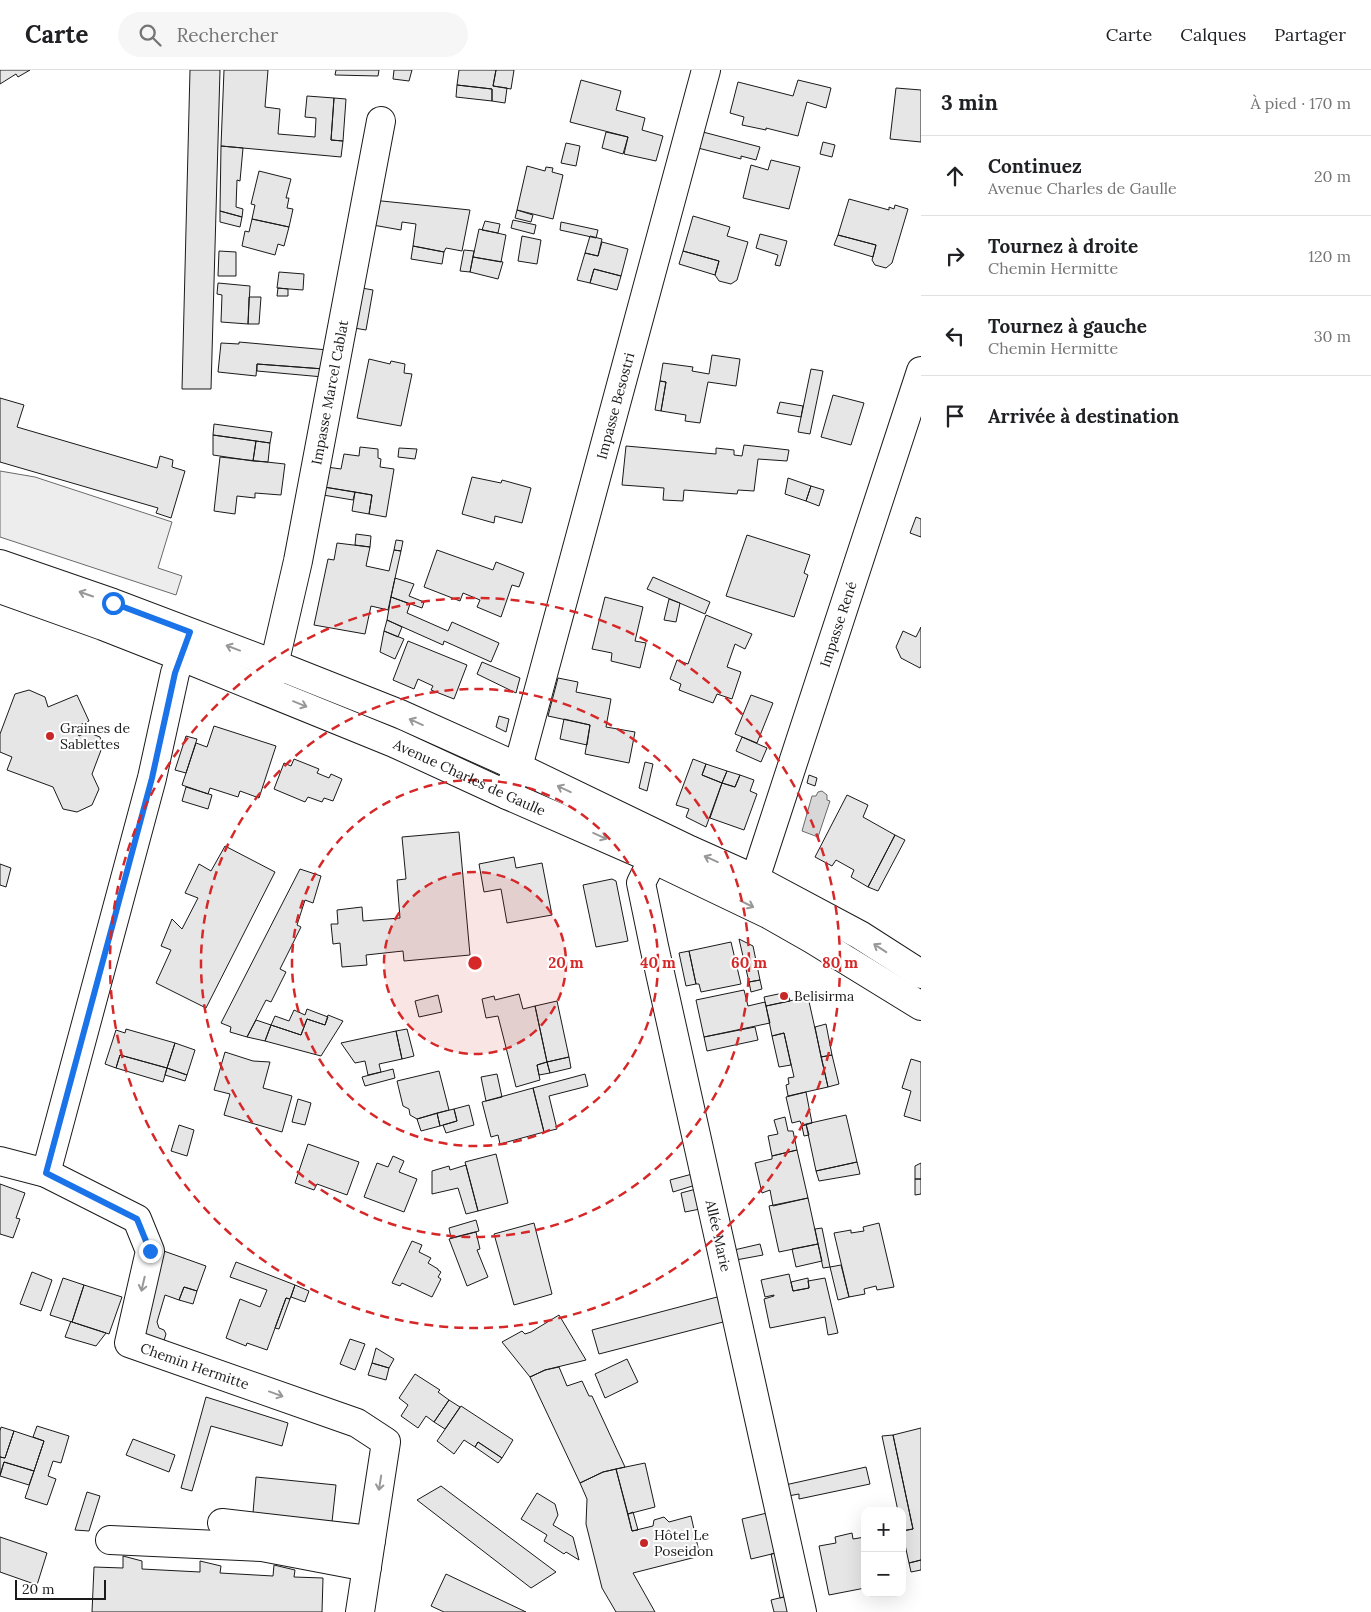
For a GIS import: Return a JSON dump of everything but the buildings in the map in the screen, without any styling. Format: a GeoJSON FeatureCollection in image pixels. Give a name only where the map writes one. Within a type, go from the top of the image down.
{"type":"FeatureCollection","features":[{"type":"Feature","properties":{"kind":"street","name":"Impasse Besostri"},"geometry":{"type":"LineString","coordinates":[[507,795],[521,755],[706,70]]}},
{"type":"Feature","properties":{"kind":"street","name":"Impasse Marcel Cablat"},"geometry":{"type":"LineString","coordinates":[[268,691],[298,561],[381,121]]}},
{"type":"Feature","properties":{"kind":"street","name":"Impasse René"},"geometry":{"type":"LineString","coordinates":[[756,879],[921,371]]}},
{"type":"Feature","properties":{"kind":"street","name":"Avenue Charles de Gaulle"},"geometry":{"type":"LineString","coordinates":[[0,564],[108,615],[186,644],[274,664],[400,714],[521,755],[690,850],[756,879],[807,905],[860,935],[921,974]]}},
{"type":"Feature","properties":{"kind":"street","name":"Avenue Charles de Gaulle"},"geometry":{"type":"LineString","coordinates":[[0,590],[108,615]]}},
{"type":"Feature","properties":{"kind":"street","name":"Avenue Charles de Gaulle"},"geometry":{"type":"LineString","coordinates":[[186,644],[268,691],[394,743],[653,859],[768,914],[921,1006]]}},
{"type":"Feature","properties":{"kind":"street"},"geometry":{"type":"LineString","coordinates":[[0,1161],[46,1173],[152,778],[175,673],[186,644]]}},
{"type":"Feature","properties":{"kind":"street","name":"Allée Marie"},"geometry":{"type":"LineString","coordinates":[[653,859],[641,883],[802,1612]]}},
{"type":"Feature","properties":{"kind":"street","name":"Chemin Hermitte"},"geometry":{"type":"LineString","coordinates":[[46,1173],[137,1219],[150,1251],[129,1343],[357,1423],[386,1442],[360,1612]]}},
{"type":"Feature","properties":{"kind":"street"},"geometry":{"type":"LineString","coordinates":[[222,1523],[369,1554]]}},
{"type":"Feature","properties":{"kind":"street"},"geometry":{"type":"LineString","coordinates":[[110,1540],[369,1554]]}},
{"type":"Feature","properties":{"kind":"shaded area"},"geometry":{"type":"Polygon","coordinates":[[[0,471],[35,477],[172,522],[158,568],[182,576],[176,595],[0,537],[0,471]]]}},
{"type":"Feature","properties":{"kind":"shaded area"},"geometry":{"type":"Polygon","coordinates":[[[822,791],[827,795],[827,800],[830,801],[818,837],[802,831],[812,796],[816,796],[818,792],[822,791]]]}},
{"type":"Feature","properties":{"kind":"place","name":"Graines de Sablettes"},"geometry":{"type":"Point","coordinates":[50,736]}},
{"type":"Feature","properties":{"kind":"place","name":"Belisirma"},"geometry":{"type":"Point","coordinates":[784,996]}},
{"type":"Feature","properties":{"kind":"place","name":"Hôtel Le Poseidon"},"geometry":{"type":"Point","coordinates":[644,1543]}},
{"type":"Feature","properties":{"kind":"route"},"geometry":{"type":"LineString","coordinates":[[113,603],[190,632],[175,673],[152,778],[46,1173],[137,1219],[150,1251]]}}]}
